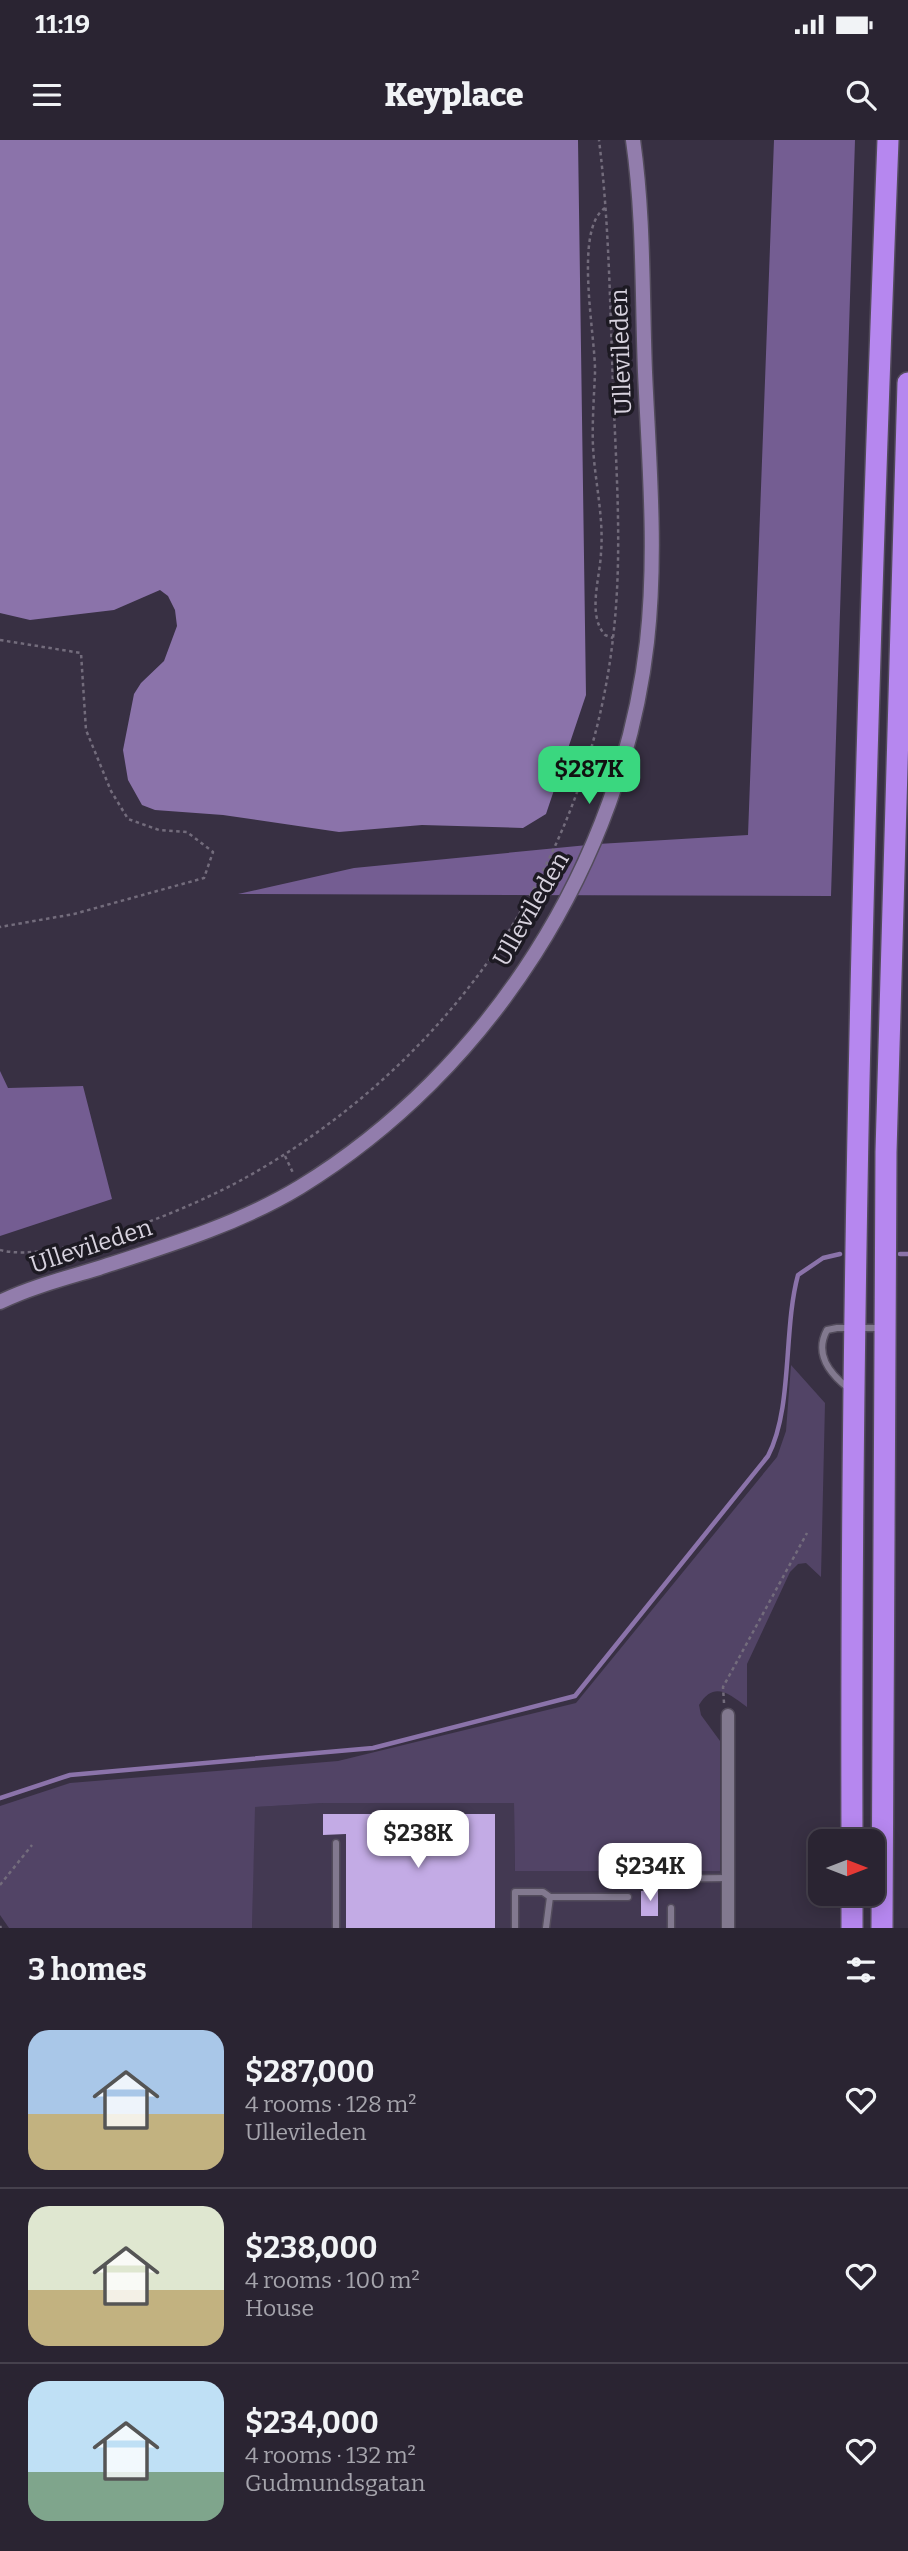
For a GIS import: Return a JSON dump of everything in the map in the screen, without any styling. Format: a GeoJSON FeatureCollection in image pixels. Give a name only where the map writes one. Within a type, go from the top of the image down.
{"type":"FeatureCollection","features":[{"type":"Feature","properties":{"kind":"highway"},"geometry":{"type":"LineString","coordinates":[[852,1829],[856,1327],[874,505],[888,140]]}},
{"type":"Feature","properties":{"kind":"highway"},"geometry":{"type":"LineString","coordinates":[[882,1928],[884,1329],[891,896],[908,383]]}},
{"type":"Feature","properties":{"kind":"highway"},"geometry":{"type":"LineString","coordinates":[[852,1906],[852,1928]]}},
{"type":"Feature","properties":{"kind":"main road","name":"Ullevileden"},"geometry":{"type":"LineString","coordinates":[[0,1302],[223,1225],[299,1187],[354,1148],[442,1072],[482,1026],[525,970],[584,864],[623,758],[646,644],[652,584],[639,218],[633,140]]}},
{"type":"Feature","properties":{"kind":"main road","name":"Ullevileden"},"geometry":{"type":"LineString","coordinates":[[0,1294],[17,1294]]}},
{"type":"Feature","properties":{"kind":"street"},"geometry":{"type":"LineString","coordinates":[[727,1928],[728,1715]]}},
{"type":"Feature","properties":{"kind":"lane"},"geometry":{"type":"LineString","coordinates":[[855,1393],[826,1367],[822,1340],[827,1331],[856,1327],[884,1329]]}},
{"type":"Feature","properties":{"kind":"lane"},"geometry":{"type":"LineString","coordinates":[[336,1843],[336,1928]]}},
{"type":"Feature","properties":{"kind":"lane"},"geometry":{"type":"LineString","coordinates":[[650,1879],[728,1878]]}},
{"type":"Feature","properties":{"kind":"lane"},"geometry":{"type":"LineString","coordinates":[[515,1928],[514,1892],[543,1892],[550,1897],[628,1897]]}},
{"type":"Feature","properties":{"kind":"lane"},"geometry":{"type":"LineString","coordinates":[[546,1928],[550,1897]]}},
{"type":"Feature","properties":{"kind":"lane"},"geometry":{"type":"LineString","coordinates":[[671,1908],[671,1928]]}},
{"type":"Feature","properties":{"kind":"path"},"geometry":{"type":"LineString","coordinates":[[0,1250],[36,1254],[144,1224],[215,1195],[285,1156],[331,1125],[416,1049],[451,1012],[494,956],[550,860],[572,808],[591,749],[613,638],[618,583],[618,509],[605,208],[599,140]]}},
{"type":"Feature","properties":{"kind":"path"},"geometry":{"type":"LineString","coordinates":[[605,208],[598,213],[592,230],[589,294],[595,366],[593,447],[602,549],[595,618],[605,635],[613,638]]}},
{"type":"Feature","properties":{"kind":"path"},"geometry":{"type":"LineString","coordinates":[[0,640],[81,653],[86,730],[111,791],[128,819],[159,830],[187,832],[214,852],[204,878],[74,914],[0,927]]}},
{"type":"Feature","properties":{"kind":"path"},"geometry":{"type":"LineString","coordinates":[[285,1156],[299,1187]]}},
{"type":"Feature","properties":{"kind":"path"},"geometry":{"type":"LineString","coordinates":[[728,1715],[722,1697],[723,1687],[807,1532]]}},
{"type":"Feature","properties":{"kind":"path"},"geometry":{"type":"LineString","coordinates":[[0,1885],[32,1844]]}},
{"type":"Feature","properties":{"kind":"shaded area"},"geometry":{"type":"Polygon","coordinates":[[[0,140],[578,140],[586,695],[546,814],[523,828],[422,825],[339,832],[223,815],[155,810],[142,805],[128,780],[123,750],[134,694],[141,683],[164,661],[177,626],[175,610],[168,596],[160,590],[114,610],[30,620],[0,613],[0,140]]]}},
{"type":"Feature","properties":{"kind":"shaded area"},"geometry":{"type":"Polygon","coordinates":[[[774,140],[855,140],[831,896],[238,894],[354,868],[598,844],[748,835],[774,140]]]}},
{"type":"Feature","properties":{"kind":"shaded area"},"geometry":{"type":"Polygon","coordinates":[[[0,1071],[8,1088],[83,1086],[112,1199],[0,1236],[0,1071]]]}},
{"type":"Feature","properties":{"kind":"shaded area"},"geometry":{"type":"Polygon","coordinates":[[[791,1365],[825,1403],[821,1577],[806,1563],[798,1564],[790,1572],[747,1664],[747,1707],[727,1694],[716,1691],[710,1693],[699,1705],[701,1715],[720,1741],[720,1871],[515,1871],[514,1803],[323,1803],[255,1807],[252,1928],[9,1928],[0,1915],[0,1806],[70,1783],[338,1761],[576,1703],[777,1457],[786,1431],[791,1365]]]}},
{"type":"Feature","properties":{"kind":"shaded area"},"geometry":{"type":"Polygon","coordinates":[[[323,1803],[514,1803],[515,1871],[720,1871],[720,1928],[252,1928],[254,1807],[323,1803]]]}},
{"type":"Feature","properties":{"kind":"building"},"geometry":{"type":"Polygon","coordinates":[[[323,1814],[495,1814],[495,1928],[346,1928],[346,1834],[323,1835],[323,1814]]]}},
{"type":"Feature","properties":{"kind":"building"},"geometry":{"type":"Polygon","coordinates":[[[658,1890],[658,1916],[641,1916],[641,1891],[658,1890]]]}},
{"type":"Feature","properties":{"kind":"waterway"},"geometry":{"type":"LineString","coordinates":[[0,1798],[70,1775],[373,1748],[575,1696],[768,1456],[776,1437],[785,1392],[790,1320],[798,1275],[823,1258],[840,1254]]}},
{"type":"Feature","properties":{"kind":"waterway"},"geometry":{"type":"LineString","coordinates":[[900,1254],[908,1254]]}}]}
